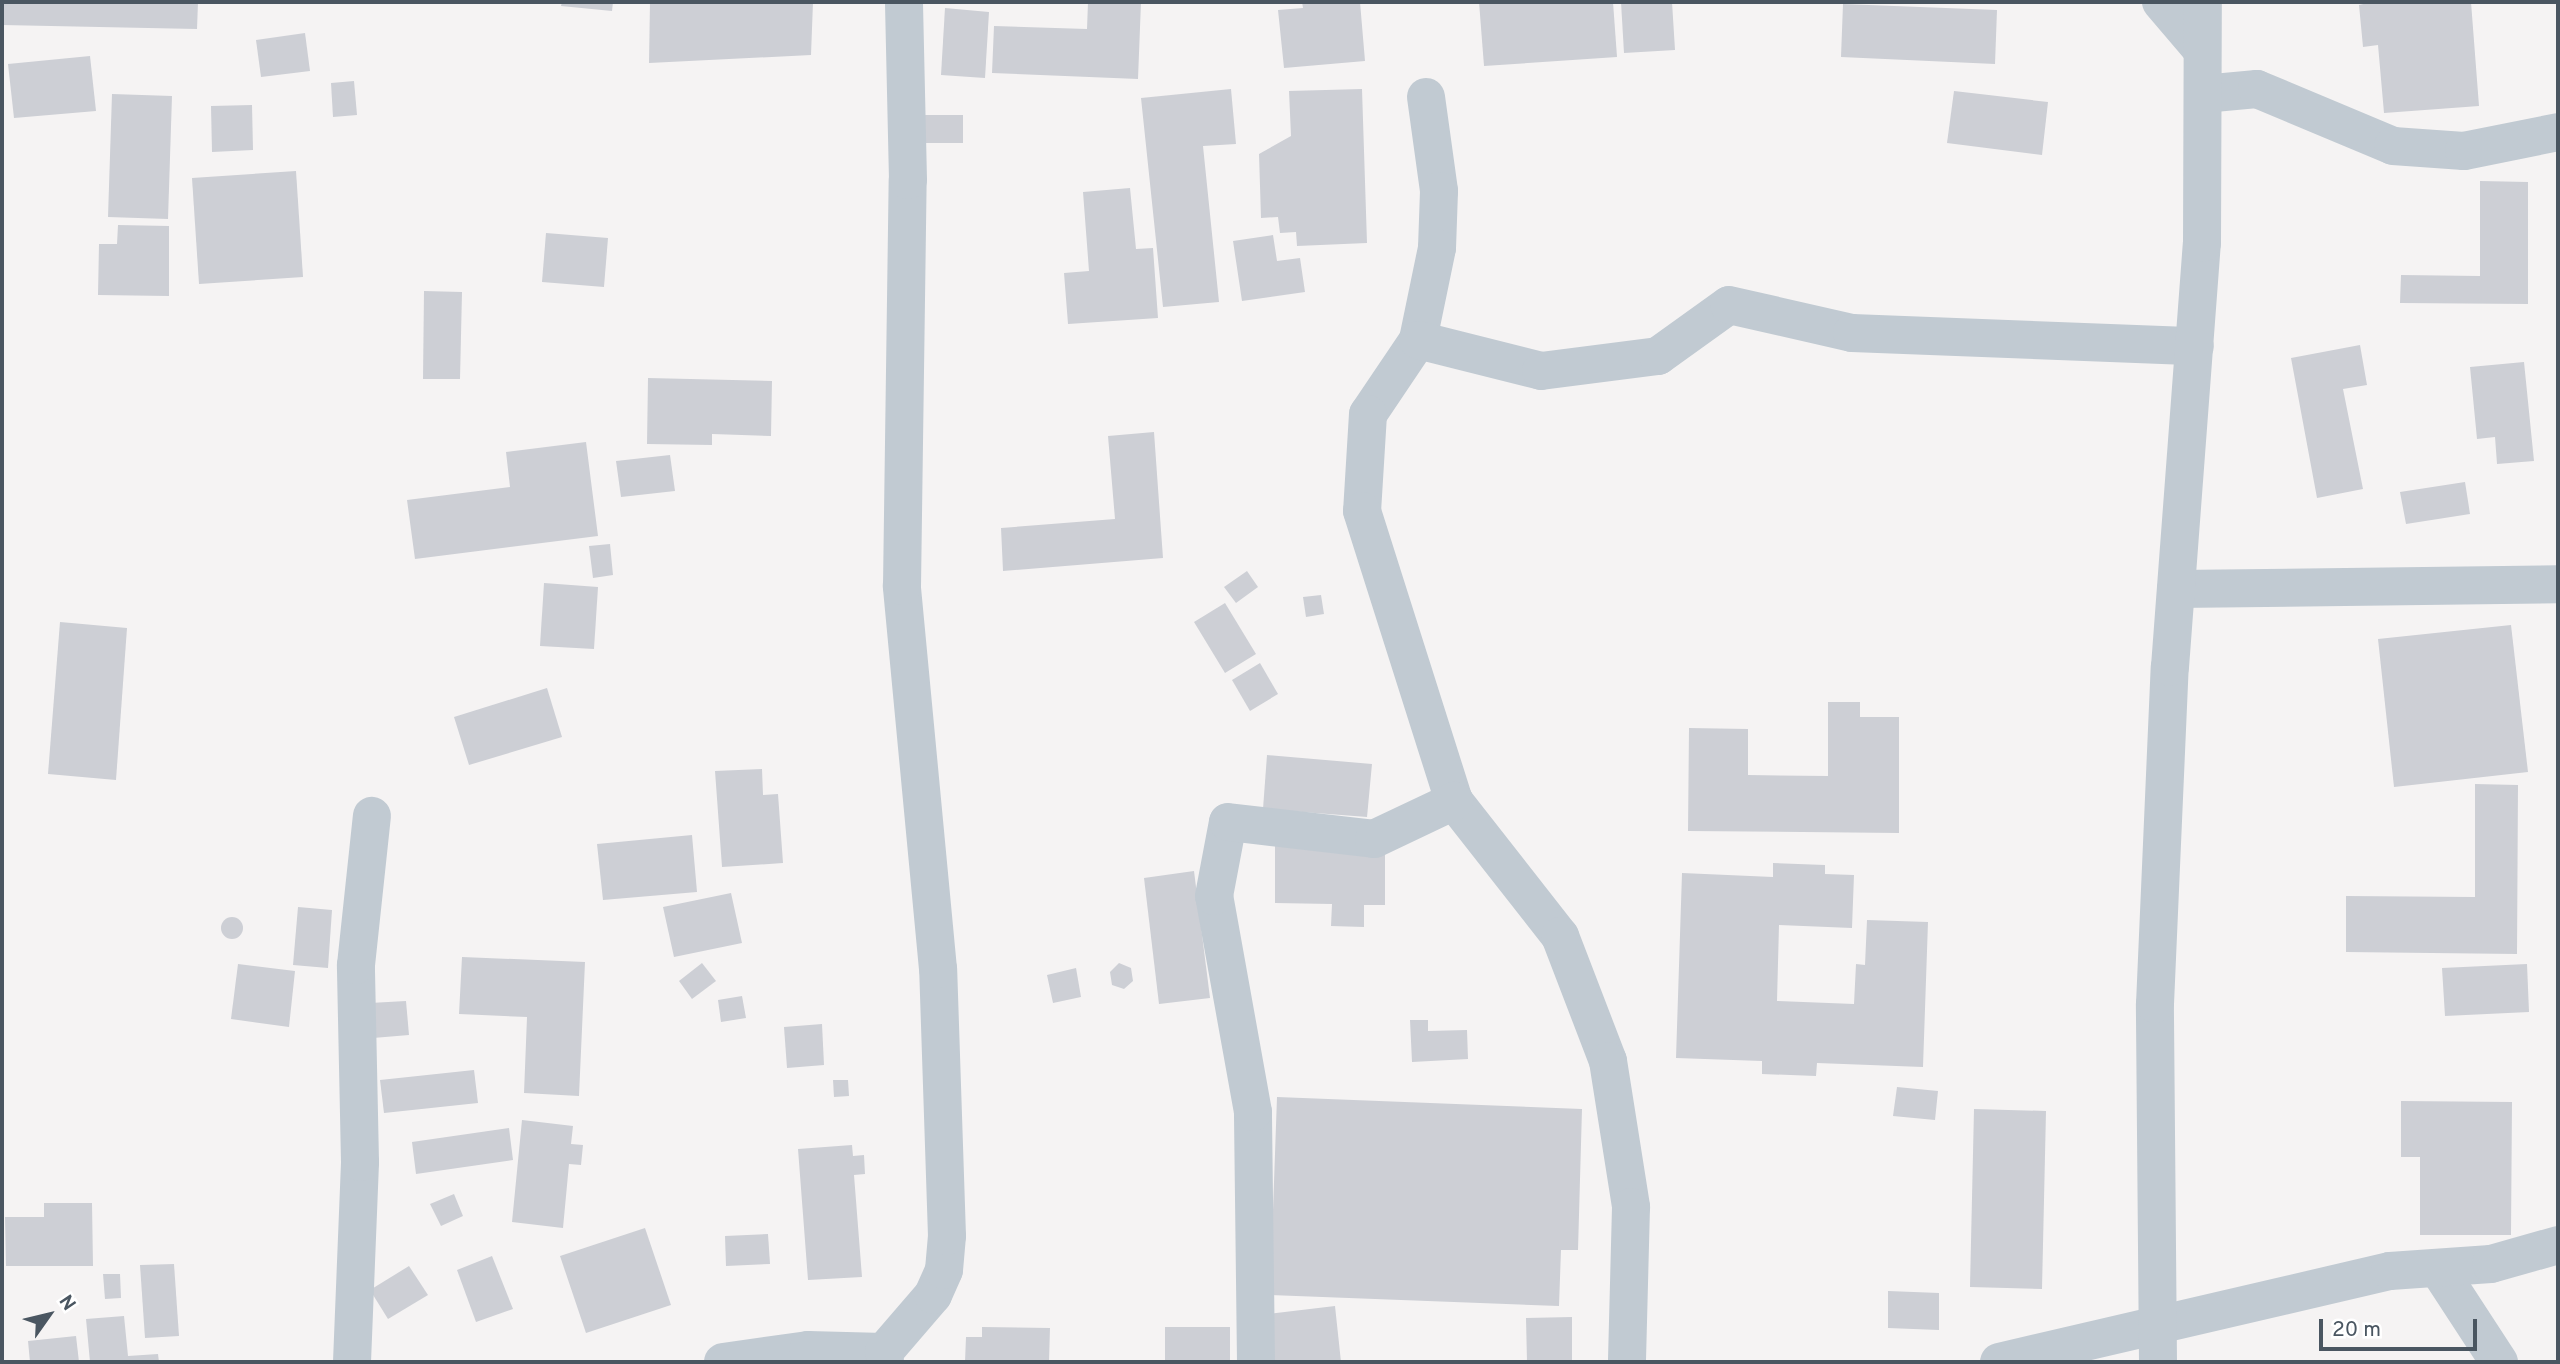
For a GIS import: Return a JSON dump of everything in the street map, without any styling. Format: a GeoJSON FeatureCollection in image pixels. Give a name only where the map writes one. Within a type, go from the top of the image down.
{"type":"FeatureCollection","features":[{"type":"Feature","properties":{"kind":"street"},"geometry":{"type":"LineString","coordinates":[[723,1362],[808,1350],[884,1357],[933,1294],[944,1270],[947,1236],[938,969],[902,586],[908,180],[904,2]]}},
{"type":"Feature","properties":{"kind":"street"},"geometry":{"type":"LineString","coordinates":[[2161,2],[2202,50]]}},
{"type":"Feature","properties":{"kind":"street"},"geometry":{"type":"LineString","coordinates":[[2158,1362],[2155,1004],[2176,589],[2195,346],[2203,94],[2203,2]]}},
{"type":"Feature","properties":{"kind":"street"},"geometry":{"type":"LineString","coordinates":[[2203,94],[2258,89],[2393,146],[2464,150],[2558,132]]}},
{"type":"Feature","properties":{"kind":"street"},"geometry":{"type":"LineString","coordinates":[[1426,97],[1439,191],[1437,248],[1418,340],[1368,414],[1362,511],[1454,801],[1560,936],[1608,1061],[1631,1207],[1627,1362]]}},
{"type":"Feature","properties":{"kind":"street"},"geometry":{"type":"LineString","coordinates":[[1418,340],[1541,371],[1658,356],[1729,305],[1852,333],[2195,346]]}},
{"type":"Feature","properties":{"kind":"street"},"geometry":{"type":"LineString","coordinates":[[2176,589],[2558,584]]}},
{"type":"Feature","properties":{"kind":"street"},"geometry":{"type":"LineString","coordinates":[[1256,1362],[1253,1112],[1214,896],[1228,822],[1374,839],[1454,801]]}},
{"type":"Feature","properties":{"kind":"street"},"geometry":{"type":"LineString","coordinates":[[352,1362],[360,1162],[356,965],[372,816]]}},
{"type":"Feature","properties":{"kind":"street"},"geometry":{"type":"LineString","coordinates":[[1999,1362],[2390,1270],[2438,1270],[2537,1256],[2558,1245]]}},
{"type":"Feature","properties":{"kind":"street"},"geometry":{"type":"LineString","coordinates":[[2438,1270],[2499,1362]]}},
{"type":"Feature","properties":{"kind":"building"},"geometry":{"type":"Polygon","coordinates":[[[2,2],[198,2],[197,29],[2,25],[2,2]]]}},
{"type":"Feature","properties":{"kind":"building"},"geometry":{"type":"Polygon","coordinates":[[[562,2],[613,2],[612,11],[561,6],[562,2]]]}},
{"type":"Feature","properties":{"kind":"building"},"geometry":{"type":"Polygon","coordinates":[[[650,2],[813,2],[811,55],[649,63],[650,2]]]}},
{"type":"Feature","properties":{"kind":"building"},"geometry":{"type":"Polygon","coordinates":[[[1088,2],[1141,2],[1138,79],[992,73],[994,26],[1087,29],[1088,2]]]}},
{"type":"Feature","properties":{"kind":"building"},"geometry":{"type":"Polygon","coordinates":[[[1302,2],[1360,2],[1365,61],[1284,68],[1278,10],[1303,8],[1302,2]]]}},
{"type":"Feature","properties":{"kind":"building"},"geometry":{"type":"Polygon","coordinates":[[[1479,2],[1613,2],[1617,57],[1484,66],[1479,2]]]}},
{"type":"Feature","properties":{"kind":"building"},"geometry":{"type":"Polygon","coordinates":[[[1621,2],[1672,2],[1675,50],[1624,53],[1621,2]]]}},
{"type":"Feature","properties":{"kind":"building"},"geometry":{"type":"Polygon","coordinates":[[[2372,2],[2471,2],[2479,106],[2384,113],[2378,45],[2363,47],[2359,5],[2372,2]]]}},
{"type":"Feature","properties":{"kind":"building"},"geometry":{"type":"Polygon","coordinates":[[[1843,4],[1997,10],[1995,64],[1841,57],[1843,4]]]}},
{"type":"Feature","properties":{"kind":"building"},"geometry":{"type":"Polygon","coordinates":[[[945,8],[989,12],[985,78],[941,75],[945,8]]]}},
{"type":"Feature","properties":{"kind":"building"},"geometry":{"type":"Polygon","coordinates":[[[305,33],[310,71],[261,77],[256,40],[305,33]]]}},
{"type":"Feature","properties":{"kind":"building"},"geometry":{"type":"Polygon","coordinates":[[[90,56],[96,111],[14,118],[8,64],[90,56]]]}},
{"type":"Feature","properties":{"kind":"building"},"geometry":{"type":"Polygon","coordinates":[[[354,81],[357,115],[333,117],[331,83],[354,81]]]}},
{"type":"Feature","properties":{"kind":"building"},"geometry":{"type":"Polygon","coordinates":[[[1231,89],[1236,144],[1203,146],[1219,302],[1163,307],[1141,98],[1231,89]]]}},
{"type":"Feature","properties":{"kind":"building"},"geometry":{"type":"Polygon","coordinates":[[[1362,89],[1367,243],[1297,246],[1296,232],[1280,233],[1278,217],[1261,218],[1259,154],[1291,136],[1289,91],[1362,89]]]}},
{"type":"Feature","properties":{"kind":"building"},"geometry":{"type":"Polygon","coordinates":[[[1954,91],[2048,102],[2042,155],[1947,143],[1954,91]]]}},
{"type":"Feature","properties":{"kind":"building"},"geometry":{"type":"Polygon","coordinates":[[[112,94],[172,96],[168,219],[108,217],[112,94]]]}},
{"type":"Feature","properties":{"kind":"building"},"geometry":{"type":"Polygon","coordinates":[[[252,105],[253,150],[212,152],[211,106],[252,105]]]}},
{"type":"Feature","properties":{"kind":"building"},"geometry":{"type":"Polygon","coordinates":[[[921,115],[963,115],[963,143],[921,143],[921,115]]]}},
{"type":"Feature","properties":{"kind":"building"},"geometry":{"type":"Polygon","coordinates":[[[296,171],[303,277],[199,284],[192,178],[296,171]]]}},
{"type":"Feature","properties":{"kind":"building"},"geometry":{"type":"Polygon","coordinates":[[[2480,181],[2528,182],[2528,304],[2400,303],[2401,275],[2480,276],[2480,181]]]}},
{"type":"Feature","properties":{"kind":"building"},"geometry":{"type":"Polygon","coordinates":[[[1130,188],[1136,249],[1153,248],[1158,318],[1068,324],[1064,273],[1089,271],[1083,192],[1130,188]]]}},
{"type":"Feature","properties":{"kind":"building"},"geometry":{"type":"Polygon","coordinates":[[[118,225],[169,226],[169,296],[98,295],[99,244],[117,244],[118,225]]]}},
{"type":"Feature","properties":{"kind":"building"},"geometry":{"type":"Polygon","coordinates":[[[546,233],[608,238],[604,287],[542,282],[546,233]]]}},
{"type":"Feature","properties":{"kind":"building"},"geometry":{"type":"Polygon","coordinates":[[[1273,235],[1277,261],[1300,258],[1305,292],[1242,301],[1233,241],[1273,235]]]}},
{"type":"Feature","properties":{"kind":"building"},"geometry":{"type":"Polygon","coordinates":[[[424,291],[462,292],[460,379],[423,379],[424,291]]]}},
{"type":"Feature","properties":{"kind":"building"},"geometry":{"type":"Polygon","coordinates":[[[2360,345],[2367,385],[2343,389],[2363,489],[2317,498],[2291,358],[2360,345]]]}},
{"type":"Feature","properties":{"kind":"building"},"geometry":{"type":"Polygon","coordinates":[[[2524,362],[2534,461],[2497,464],[2495,437],[2477,439],[2470,367],[2524,362]]]}},
{"type":"Feature","properties":{"kind":"building"},"geometry":{"type":"Polygon","coordinates":[[[648,378],[772,381],[771,436],[712,434],[712,445],[647,444],[648,378]]]}},
{"type":"Feature","properties":{"kind":"building"},"geometry":{"type":"Polygon","coordinates":[[[1154,432],[1163,558],[1003,571],[1001,528],[1115,519],[1108,436],[1154,432]]]}},
{"type":"Feature","properties":{"kind":"building"},"geometry":{"type":"Polygon","coordinates":[[[586,442],[598,536],[415,559],[407,500],[510,487],[506,452],[586,442]]]}},
{"type":"Feature","properties":{"kind":"building"},"geometry":{"type":"Polygon","coordinates":[[[670,455],[675,491],[621,497],[616,461],[670,455]]]}},
{"type":"Feature","properties":{"kind":"building"},"geometry":{"type":"Polygon","coordinates":[[[2465,482],[2470,514],[2406,524],[2400,492],[2465,482]]]}},
{"type":"Feature","properties":{"kind":"building"},"geometry":{"type":"Polygon","coordinates":[[[610,544],[613,575],[593,578],[589,546],[610,544]]]}},
{"type":"Feature","properties":{"kind":"building"},"geometry":{"type":"Polygon","coordinates":[[[1247,571],[1258,587],[1236,603],[1224,587],[1247,571]]]}},
{"type":"Feature","properties":{"kind":"building"},"geometry":{"type":"Polygon","coordinates":[[[544,583],[598,587],[594,649],[540,646],[544,583]]]}},
{"type":"Feature","properties":{"kind":"building"},"geometry":{"type":"Polygon","coordinates":[[[1321,595],[1324,614],[1306,617],[1303,597],[1321,595]]]}},
{"type":"Feature","properties":{"kind":"building"},"geometry":{"type":"Polygon","coordinates":[[[1225,603],[1256,654],[1225,673],[1194,622],[1225,603]]]}},
{"type":"Feature","properties":{"kind":"building"},"geometry":{"type":"Polygon","coordinates":[[[60,622],[127,628],[116,780],[48,774],[60,622]]]}},
{"type":"Feature","properties":{"kind":"building"},"geometry":{"type":"Polygon","coordinates":[[[2511,625],[2528,772],[2394,787],[2378,639],[2511,625]]]}},
{"type":"Feature","properties":{"kind":"building"},"geometry":{"type":"Polygon","coordinates":[[[1260,663],[1278,694],[1250,711],[1232,680],[1260,663]]]}},
{"type":"Feature","properties":{"kind":"building"},"geometry":{"type":"Polygon","coordinates":[[[547,688],[562,737],[469,765],[454,717],[547,688]]]}},
{"type":"Feature","properties":{"kind":"building"},"geometry":{"type":"Polygon","coordinates":[[[1828,702],[1860,702],[1860,717],[1899,717],[1899,833],[1688,831],[1689,728],[1748,729],[1748,775],[1828,776],[1828,702]]]}},
{"type":"Feature","properties":{"kind":"building"},"geometry":{"type":"Polygon","coordinates":[[[1267,755],[1372,764],[1367,817],[1263,809],[1267,755]]]}},
{"type":"Feature","properties":{"kind":"building"},"geometry":{"type":"Polygon","coordinates":[[[762,769],[763,795],[778,794],[783,863],[722,867],[715,771],[762,769]]]}},
{"type":"Feature","properties":{"kind":"building"},"geometry":{"type":"Polygon","coordinates":[[[2475,784],[2518,785],[2517,954],[2346,952],[2346,896],[2475,897],[2475,784]]]}},
{"type":"Feature","properties":{"kind":"building"},"geometry":{"type":"Polygon","coordinates":[[[692,835],[697,892],[603,900],[597,844],[692,835]]]}},
{"type":"Feature","properties":{"kind":"building"},"geometry":{"type":"Polygon","coordinates":[[[1275,846],[1385,848],[1385,905],[1364,905],[1364,927],[1331,926],[1332,904],[1275,903],[1275,846]]]}},
{"type":"Feature","properties":{"kind":"building"},"geometry":{"type":"Polygon","coordinates":[[[1773,863],[1825,865],[1825,874],[1854,875],[1852,928],[1779,925],[1777,1001],[1854,1004],[1856,964],[1865,965],[1867,920],[1928,922],[1923,1067],[1817,1063],[1816,1076],[1762,1074],[1762,1061],[1676,1058],[1682,873],[1773,877],[1773,863]]]}},
{"type":"Feature","properties":{"kind":"building"},"geometry":{"type":"Polygon","coordinates":[[[1194,871],[1210,998],[1159,1004],[1144,878],[1194,871]]]}},
{"type":"Feature","properties":{"kind":"building"},"geometry":{"type":"Polygon","coordinates":[[[731,893],[742,943],[674,957],[663,907],[731,893]]]}},
{"type":"Feature","properties":{"kind":"building"},"geometry":{"type":"Polygon","coordinates":[[[298,907],[332,910],[328,968],[293,965],[298,907]]]}},
{"type":"Feature","properties":{"kind":"building"},"geometry":{"type":"Polygon","coordinates":[[[232,917],[240,920],[243,928],[240,936],[232,939],[224,936],[221,928],[224,920],[232,917]]]}},
{"type":"Feature","properties":{"kind":"building"},"geometry":{"type":"Polygon","coordinates":[[[462,957],[585,962],[579,1096],[524,1093],[527,1017],[459,1014],[462,957]]]}},
{"type":"Feature","properties":{"kind":"building"},"geometry":{"type":"Polygon","coordinates":[[[702,963],[716,981],[692,999],[679,981],[702,963]]]}},
{"type":"Feature","properties":{"kind":"building"},"geometry":{"type":"Polygon","coordinates":[[[1119,963],[1131,968],[1133,981],[1124,989],[1112,985],[1110,972],[1119,963]]]}},
{"type":"Feature","properties":{"kind":"building"},"geometry":{"type":"Polygon","coordinates":[[[238,964],[295,971],[289,1027],[231,1019],[238,964]]]}},
{"type":"Feature","properties":{"kind":"building"},"geometry":{"type":"Polygon","coordinates":[[[2527,964],[2529,1012],[2445,1016],[2442,968],[2527,964]]]}},
{"type":"Feature","properties":{"kind":"building"},"geometry":{"type":"Polygon","coordinates":[[[1076,968],[1081,997],[1053,1003],[1047,975],[1076,968]]]}},
{"type":"Feature","properties":{"kind":"building"},"geometry":{"type":"Polygon","coordinates":[[[742,996],[746,1018],[721,1022],[718,1000],[742,996]]]}},
{"type":"Feature","properties":{"kind":"building"},"geometry":{"type":"Polygon","coordinates":[[[406,1001],[409,1035],[373,1038],[370,1003],[406,1001]]]}},
{"type":"Feature","properties":{"kind":"building"},"geometry":{"type":"Polygon","coordinates":[[[1410,1020],[1428,1020],[1428,1031],[1467,1030],[1468,1059],[1412,1062],[1410,1020]]]}},
{"type":"Feature","properties":{"kind":"building"},"geometry":{"type":"Polygon","coordinates":[[[822,1024],[824,1065],[787,1068],[784,1027],[822,1024]]]}},
{"type":"Feature","properties":{"kind":"building"},"geometry":{"type":"Polygon","coordinates":[[[474,1070],[478,1103],[384,1113],[380,1080],[474,1070]]]}},
{"type":"Feature","properties":{"kind":"building"},"geometry":{"type":"Polygon","coordinates":[[[833,1080],[848,1080],[849,1096],[834,1097],[833,1080]]]}},
{"type":"Feature","properties":{"kind":"building"},"geometry":{"type":"Polygon","coordinates":[[[1897,1087],[1938,1091],[1935,1120],[1893,1116],[1897,1087]]]}},
{"type":"Feature","properties":{"kind":"building"},"geometry":{"type":"Polygon","coordinates":[[[1277,1097],[1582,1109],[1578,1250],[1561,1250],[1559,1306],[1270,1295],[1277,1097]]]}},
{"type":"Feature","properties":{"kind":"building"},"geometry":{"type":"Polygon","coordinates":[[[2401,1101],[2512,1102],[2511,1235],[2420,1235],[2420,1157],[2401,1157],[2401,1101]]]}},
{"type":"Feature","properties":{"kind":"building"},"geometry":{"type":"Polygon","coordinates":[[[1974,1109],[2046,1111],[2042,1289],[1970,1287],[1974,1109]]]}},
{"type":"Feature","properties":{"kind":"building"},"geometry":{"type":"Polygon","coordinates":[[[522,1120],[573,1126],[571,1144],[583,1145],[581,1165],[569,1164],[563,1228],[512,1222],[522,1120]]]}},
{"type":"Feature","properties":{"kind":"building"},"geometry":{"type":"Polygon","coordinates":[[[509,1128],[513,1160],[416,1174],[412,1142],[509,1128]]]}},
{"type":"Feature","properties":{"kind":"building"},"geometry":{"type":"Polygon","coordinates":[[[852,1145],[853,1156],[864,1155],[865,1174],[854,1175],[862,1277],[808,1280],[798,1149],[852,1145]]]}},
{"type":"Feature","properties":{"kind":"building"},"geometry":{"type":"Polygon","coordinates":[[[454,1194],[463,1216],[441,1226],[430,1204],[454,1194]]]}},
{"type":"Feature","properties":{"kind":"building"},"geometry":{"type":"Polygon","coordinates":[[[44,1203],[92,1203],[93,1266],[6,1266],[5,1217],[44,1217],[44,1203]]]}},
{"type":"Feature","properties":{"kind":"building"},"geometry":{"type":"Polygon","coordinates":[[[645,1228],[671,1305],[586,1333],[560,1256],[645,1228]]]}},
{"type":"Feature","properties":{"kind":"building"},"geometry":{"type":"Polygon","coordinates":[[[768,1234],[770,1264],[726,1266],[725,1236],[768,1234]]]}},
{"type":"Feature","properties":{"kind":"building"},"geometry":{"type":"Polygon","coordinates":[[[492,1256],[513,1309],[476,1322],[457,1270],[492,1256]]]}},
{"type":"Feature","properties":{"kind":"building"},"geometry":{"type":"Polygon","coordinates":[[[174,1264],[179,1336],[145,1338],[140,1265],[174,1264]]]}},
{"type":"Feature","properties":{"kind":"building"},"geometry":{"type":"Polygon","coordinates":[[[409,1266],[428,1295],[388,1319],[370,1290],[409,1266]]]}},
{"type":"Feature","properties":{"kind":"building"},"geometry":{"type":"Polygon","coordinates":[[[103,1274],[120,1274],[121,1298],[105,1299],[103,1274]]]}},
{"type":"Feature","properties":{"kind":"building"},"geometry":{"type":"Polygon","coordinates":[[[1888,1291],[1939,1293],[1939,1330],[1888,1328],[1888,1291]]]}},
{"type":"Feature","properties":{"kind":"building"},"geometry":{"type":"Polygon","coordinates":[[[1335,1306],[1341,1362],[1273,1362],[1268,1314],[1335,1306]]]}},
{"type":"Feature","properties":{"kind":"building"},"geometry":{"type":"Polygon","coordinates":[[[124,1316],[128,1356],[158,1354],[159,1362],[90,1362],[86,1319],[124,1316]]]}},
{"type":"Feature","properties":{"kind":"building"},"geometry":{"type":"Polygon","coordinates":[[[1572,1317],[1572,1362],[1527,1362],[1526,1318],[1572,1317]]]}},
{"type":"Feature","properties":{"kind":"building"},"geometry":{"type":"Polygon","coordinates":[[[982,1327],[1050,1328],[1049,1362],[965,1362],[966,1337],[982,1337],[982,1327]]]}},
{"type":"Feature","properties":{"kind":"building"},"geometry":{"type":"Polygon","coordinates":[[[1165,1327],[1230,1327],[1230,1362],[1165,1362],[1165,1327]]]}},
{"type":"Feature","properties":{"kind":"building"},"geometry":{"type":"Polygon","coordinates":[[[76,1336],[79,1362],[30,1362],[28,1341],[76,1336]]]}}]}
